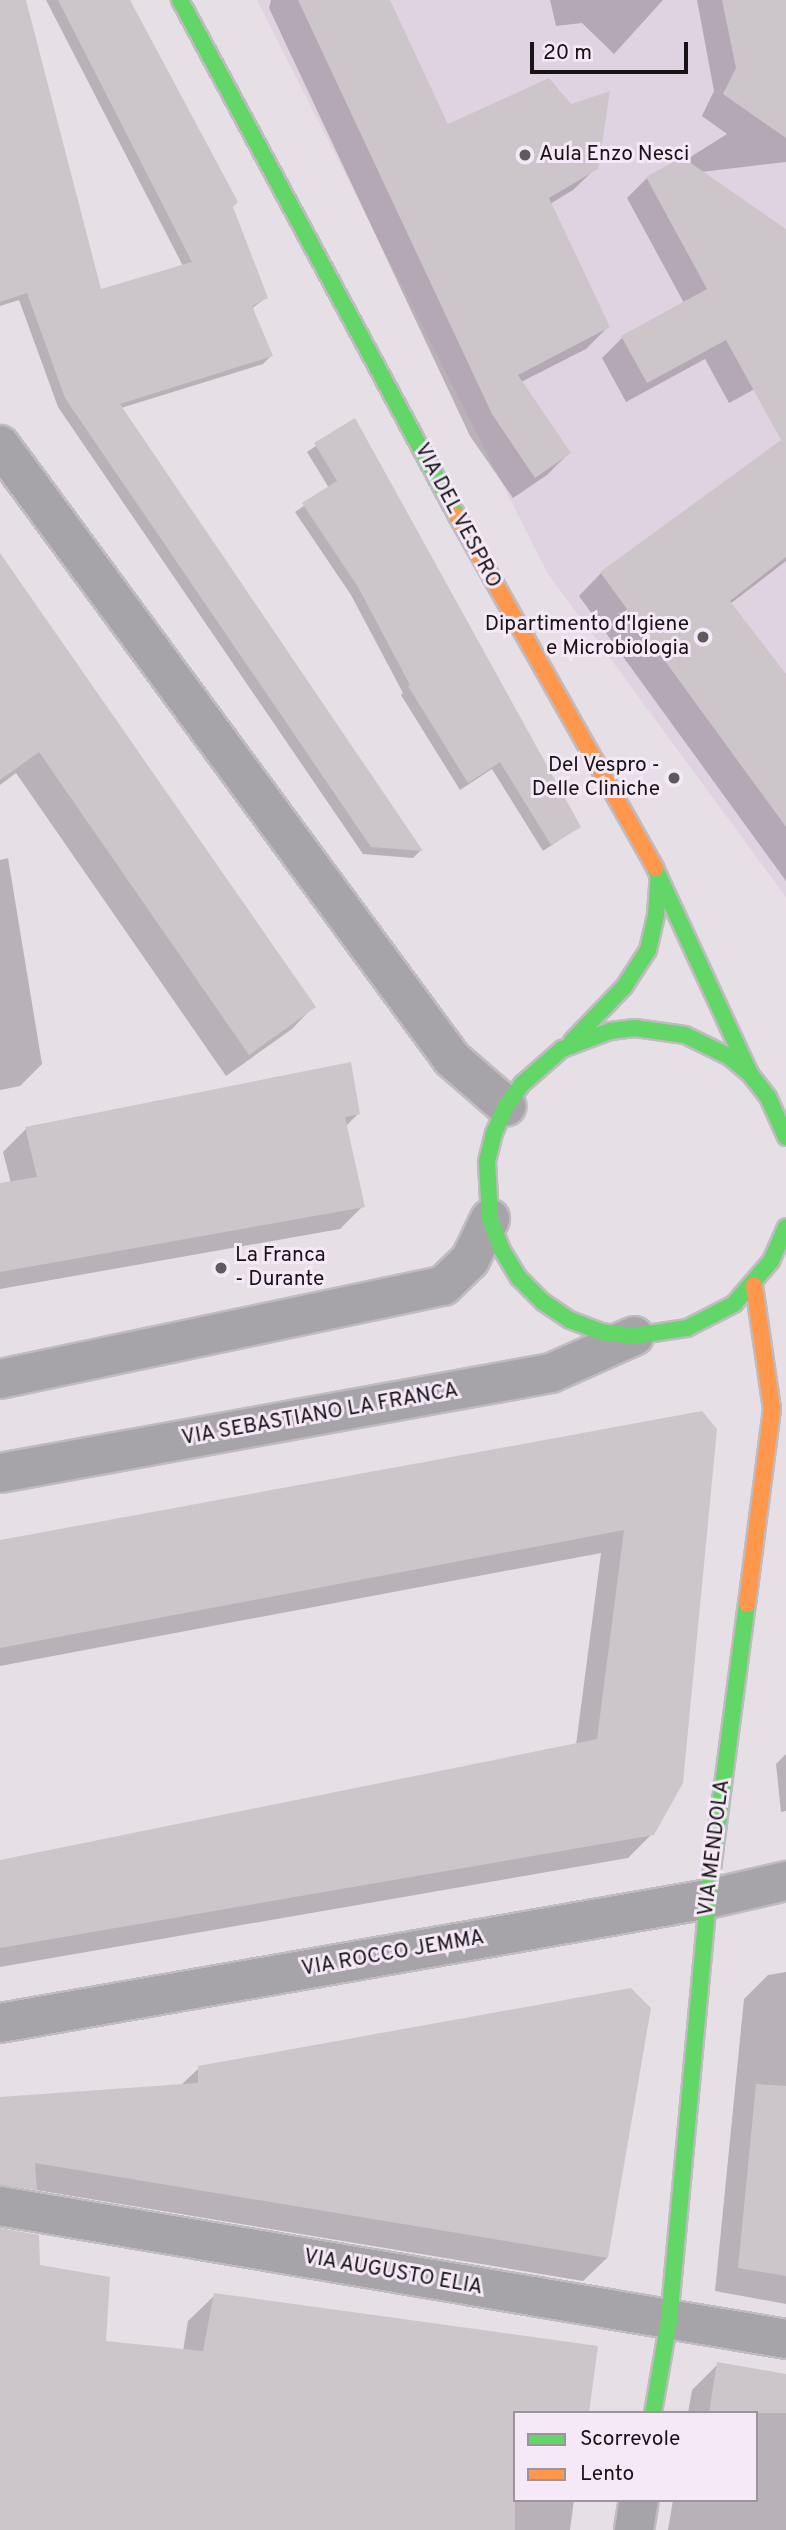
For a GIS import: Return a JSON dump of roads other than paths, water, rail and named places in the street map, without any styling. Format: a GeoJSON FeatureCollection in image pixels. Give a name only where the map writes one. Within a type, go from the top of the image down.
{"type":"FeatureCollection","features":[{"type":"Feature","properties":{"kind":"street","name":"VIA DEL VESPRO"},"geometry":{"type":"LineString","coordinates":[[185,6],[486,569],[659,876],[750,1074]]}},
{"type":"Feature","properties":{"kind":"street"},"geometry":{"type":"LineString","coordinates":[[0,445],[452,1059],[506,1106]]}},
{"type":"Feature","properties":{"kind":"street"},"geometry":{"type":"LineString","coordinates":[[659,876],[656,915],[648,950],[637,970],[600,1014],[541,1065],[506,1106],[494,1133],[488,1162],[490,1219],[502,1250],[519,1278],[543,1302],[580,1324],[601,1332],[634,1336],[687,1328],[734,1304],[754,1285],[772,1261],[786,1227]]}},
{"type":"Feature","properties":{"kind":"street"},"geometry":{"type":"LineString","coordinates":[[562,1049],[610,1031],[660,1030],[685,1035],[708,1044],[750,1074],[786,1089]]}},
{"type":"Feature","properties":{"kind":"street"},"geometry":{"type":"LineString","coordinates":[[750,1074],[768,1097],[786,1137]]}},
{"type":"Feature","properties":{"kind":"street"},"geometry":{"type":"LineString","coordinates":[[0,1379],[443,1286],[470,1260],[490,1219]]}},
{"type":"Feature","properties":{"kind":"street","name":"VIA MENDOLA"},"geometry":{"type":"LineString","coordinates":[[653,2411],[669,2320],[708,1899],[772,1409],[754,1285]]}},
{"type":"Feature","properties":{"kind":"street","name":"VIA SEBASTIANO LA FRANCA"},"geometry":{"type":"LineString","coordinates":[[0,1473],[551,1373],[634,1336]]}},
{"type":"Feature","properties":{"kind":"street","name":"VIA ROCCO JEMMA"},"geometry":{"type":"LineString","coordinates":[[0,2023],[708,1899],[786,1881]]}},
{"type":"Feature","properties":{"kind":"street","name":"VIA AUGUSTO ELIA"},"geometry":{"type":"LineString","coordinates":[[0,2206],[786,2339]]}},
{"type":"Feature","properties":{"kind":"street"},"geometry":{"type":"LineString","coordinates":[[634,2530],[639,2502]]}},
{"type":"Feature","properties":{"kind":"place","name":"Aula Enzo Nesci"},"geometry":{"type":"Point","coordinates":[525,155]}},
{"type":"Feature","properties":{"kind":"place","name":"Dipartimento d'Igiene e Microbiologia"},"geometry":{"type":"Point","coordinates":[703,637]}},
{"type":"Feature","properties":{"kind":"place","name":"Del Vespro - Delle Cliniche"},"geometry":{"type":"Point","coordinates":[674,778]}},
{"type":"Feature","properties":{"kind":"place","name":"La Franca - Durante"},"geometry":{"type":"Point","coordinates":[221,1268]}}]}
